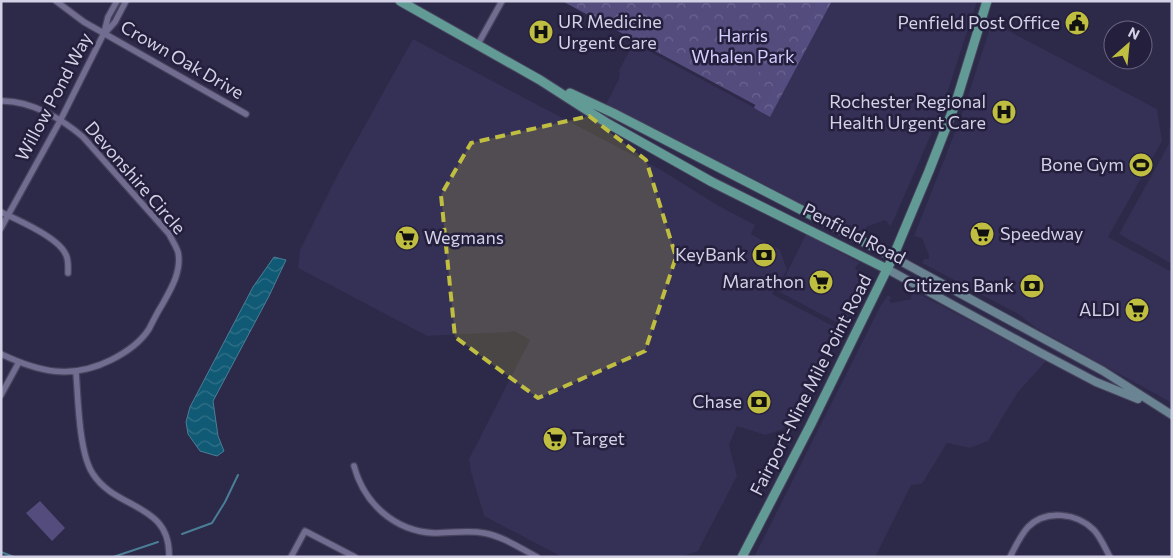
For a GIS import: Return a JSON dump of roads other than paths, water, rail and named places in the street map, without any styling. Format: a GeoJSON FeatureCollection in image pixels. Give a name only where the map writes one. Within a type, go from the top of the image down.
{"type":"FeatureCollection","features":[{"type":"Feature","properties":{"kind":"main road","name":"Penfield Road"},"geometry":{"type":"LineString","coordinates":[[400,1],[478,44],[540,80],[607,123],[712,182],[887,269],[1088,378],[1172,415]]}},
{"type":"Feature","properties":{"kind":"main road","name":"Fairport-Nine Mile Point Road"},"geometry":{"type":"LineString","coordinates":[[742,557],[894,257],[956,102],[987,1]]}},
{"type":"Feature","properties":{"kind":"main road","name":"Penfield Road"},"geometry":{"type":"LineString","coordinates":[[540,80],[613,113],[894,257],[1103,371],[1158,408]]}},
{"type":"Feature","properties":{"kind":"street","name":"Willow Pond Way"},"geometry":{"type":"LineString","coordinates":[[56,1],[84,22],[104,33]]}},
{"type":"Feature","properties":{"kind":"street","name":"Willow Pond Way"},"geometry":{"type":"LineString","coordinates":[[1,228],[60,120],[104,33],[108,17],[117,1]]}},
{"type":"Feature","properties":{"kind":"street","name":"Willow Pond Way"},"geometry":{"type":"LineString","coordinates":[[104,33],[115,22],[126,1]]}},
{"type":"Feature","properties":{"kind":"street"},"geometry":{"type":"LineString","coordinates":[[478,44],[502,1]]}},
{"type":"Feature","properties":{"kind":"street","name":"Crown Oak Drive"},"geometry":{"type":"LineString","coordinates":[[104,33],[246,114]]}},
{"type":"Feature","properties":{"kind":"street","name":"Devonshire Circle"},"geometry":{"type":"LineString","coordinates":[[1,101],[18,102],[30,106],[73,128],[92,145],[169,234],[178,251],[176,278],[148,330],[122,354],[95,368],[62,373],[36,368],[1,354]]}},
{"type":"Feature","properties":{"kind":"street"},"geometry":{"type":"LineString","coordinates":[[1,212],[55,240],[66,254],[68,273]]}},
{"type":"Feature","properties":{"kind":"street"},"geometry":{"type":"LineString","coordinates":[[1,395],[19,362]]}},
{"type":"Feature","properties":{"kind":"street"},"geometry":{"type":"LineString","coordinates":[[76,372],[84,454],[92,474],[113,493],[160,522],[166,532],[169,543],[169,557]]}},
{"type":"Feature","properties":{"kind":"street"},"geometry":{"type":"LineString","coordinates":[[354,466],[356,476],[365,494],[380,512],[399,524],[414,530],[433,533],[455,531],[486,533],[537,557]]}},
{"type":"Feature","properties":{"kind":"street"},"geometry":{"type":"LineString","coordinates":[[1010,557],[1022,535],[1034,522],[1049,516],[1058,515],[1074,518],[1087,525],[1099,536],[1110,557]]}},
{"type":"Feature","properties":{"kind":"street"},"geometry":{"type":"LineString","coordinates":[[291,557],[305,531],[355,557]]}},
{"type":"Feature","properties":{"kind":"water"},"geometry":{"type":"Polygon","coordinates":[[[274,257],[286,260],[213,401],[218,436],[224,451],[217,456],[200,451],[188,434],[186,422],[190,407],[253,287],[274,257]]]}},
{"type":"Feature","properties":{"kind":"waterway"},"geometry":{"type":"LineString","coordinates":[[182,534],[212,523],[238,475]]}},
{"type":"Feature","properties":{"kind":"waterway"},"geometry":{"type":"LineString","coordinates":[[113,557],[158,542]]}},
{"type":"Feature","properties":{"kind":"waterway"},"geometry":{"type":"LineString","coordinates":[[1,552],[14,557]]}},
{"type":"Feature","properties":{"kind":"place","name":"Penfield Post Office"},"geometry":{"type":"Point","coordinates":[1077,23]}},
{"type":"Feature","properties":{"kind":"place","name":"UR Medicine Urgent Care"},"geometry":{"type":"Point","coordinates":[541,32]}},
{"type":"Feature","properties":{"kind":"place","name":"Rochester Regional Health Urgent Care"},"geometry":{"type":"Point","coordinates":[1004,112]}},
{"type":"Feature","properties":{"kind":"place","name":"Bone Gym"},"geometry":{"type":"Point","coordinates":[1141,165]}},
{"type":"Feature","properties":{"kind":"place","name":"Speedway"},"geometry":{"type":"Point","coordinates":[982,234]}},
{"type":"Feature","properties":{"kind":"place","name":"Wegmans"},"geometry":{"type":"Point","coordinates":[407,238]}},
{"type":"Feature","properties":{"kind":"place","name":"KeyBank"},"geometry":{"type":"Point","coordinates":[764,255]}},
{"type":"Feature","properties":{"kind":"place","name":"Marathon"},"geometry":{"type":"Point","coordinates":[821,282]}},
{"type":"Feature","properties":{"kind":"place","name":"Citizens Bank"},"geometry":{"type":"Point","coordinates":[1032,286]}},
{"type":"Feature","properties":{"kind":"place","name":"ALDI"},"geometry":{"type":"Point","coordinates":[1137,310]}},
{"type":"Feature","properties":{"kind":"place","name":"Chase"},"geometry":{"type":"Point","coordinates":[759,402]}},
{"type":"Feature","properties":{"kind":"place","name":"Target"},"geometry":{"type":"Point","coordinates":[555,439]}},
{"type":"Feature","properties":{"kind":"park label","name":"Harris Whalen Park"},"geometry":{"type":"Point","coordinates":[743,46]}}]}
